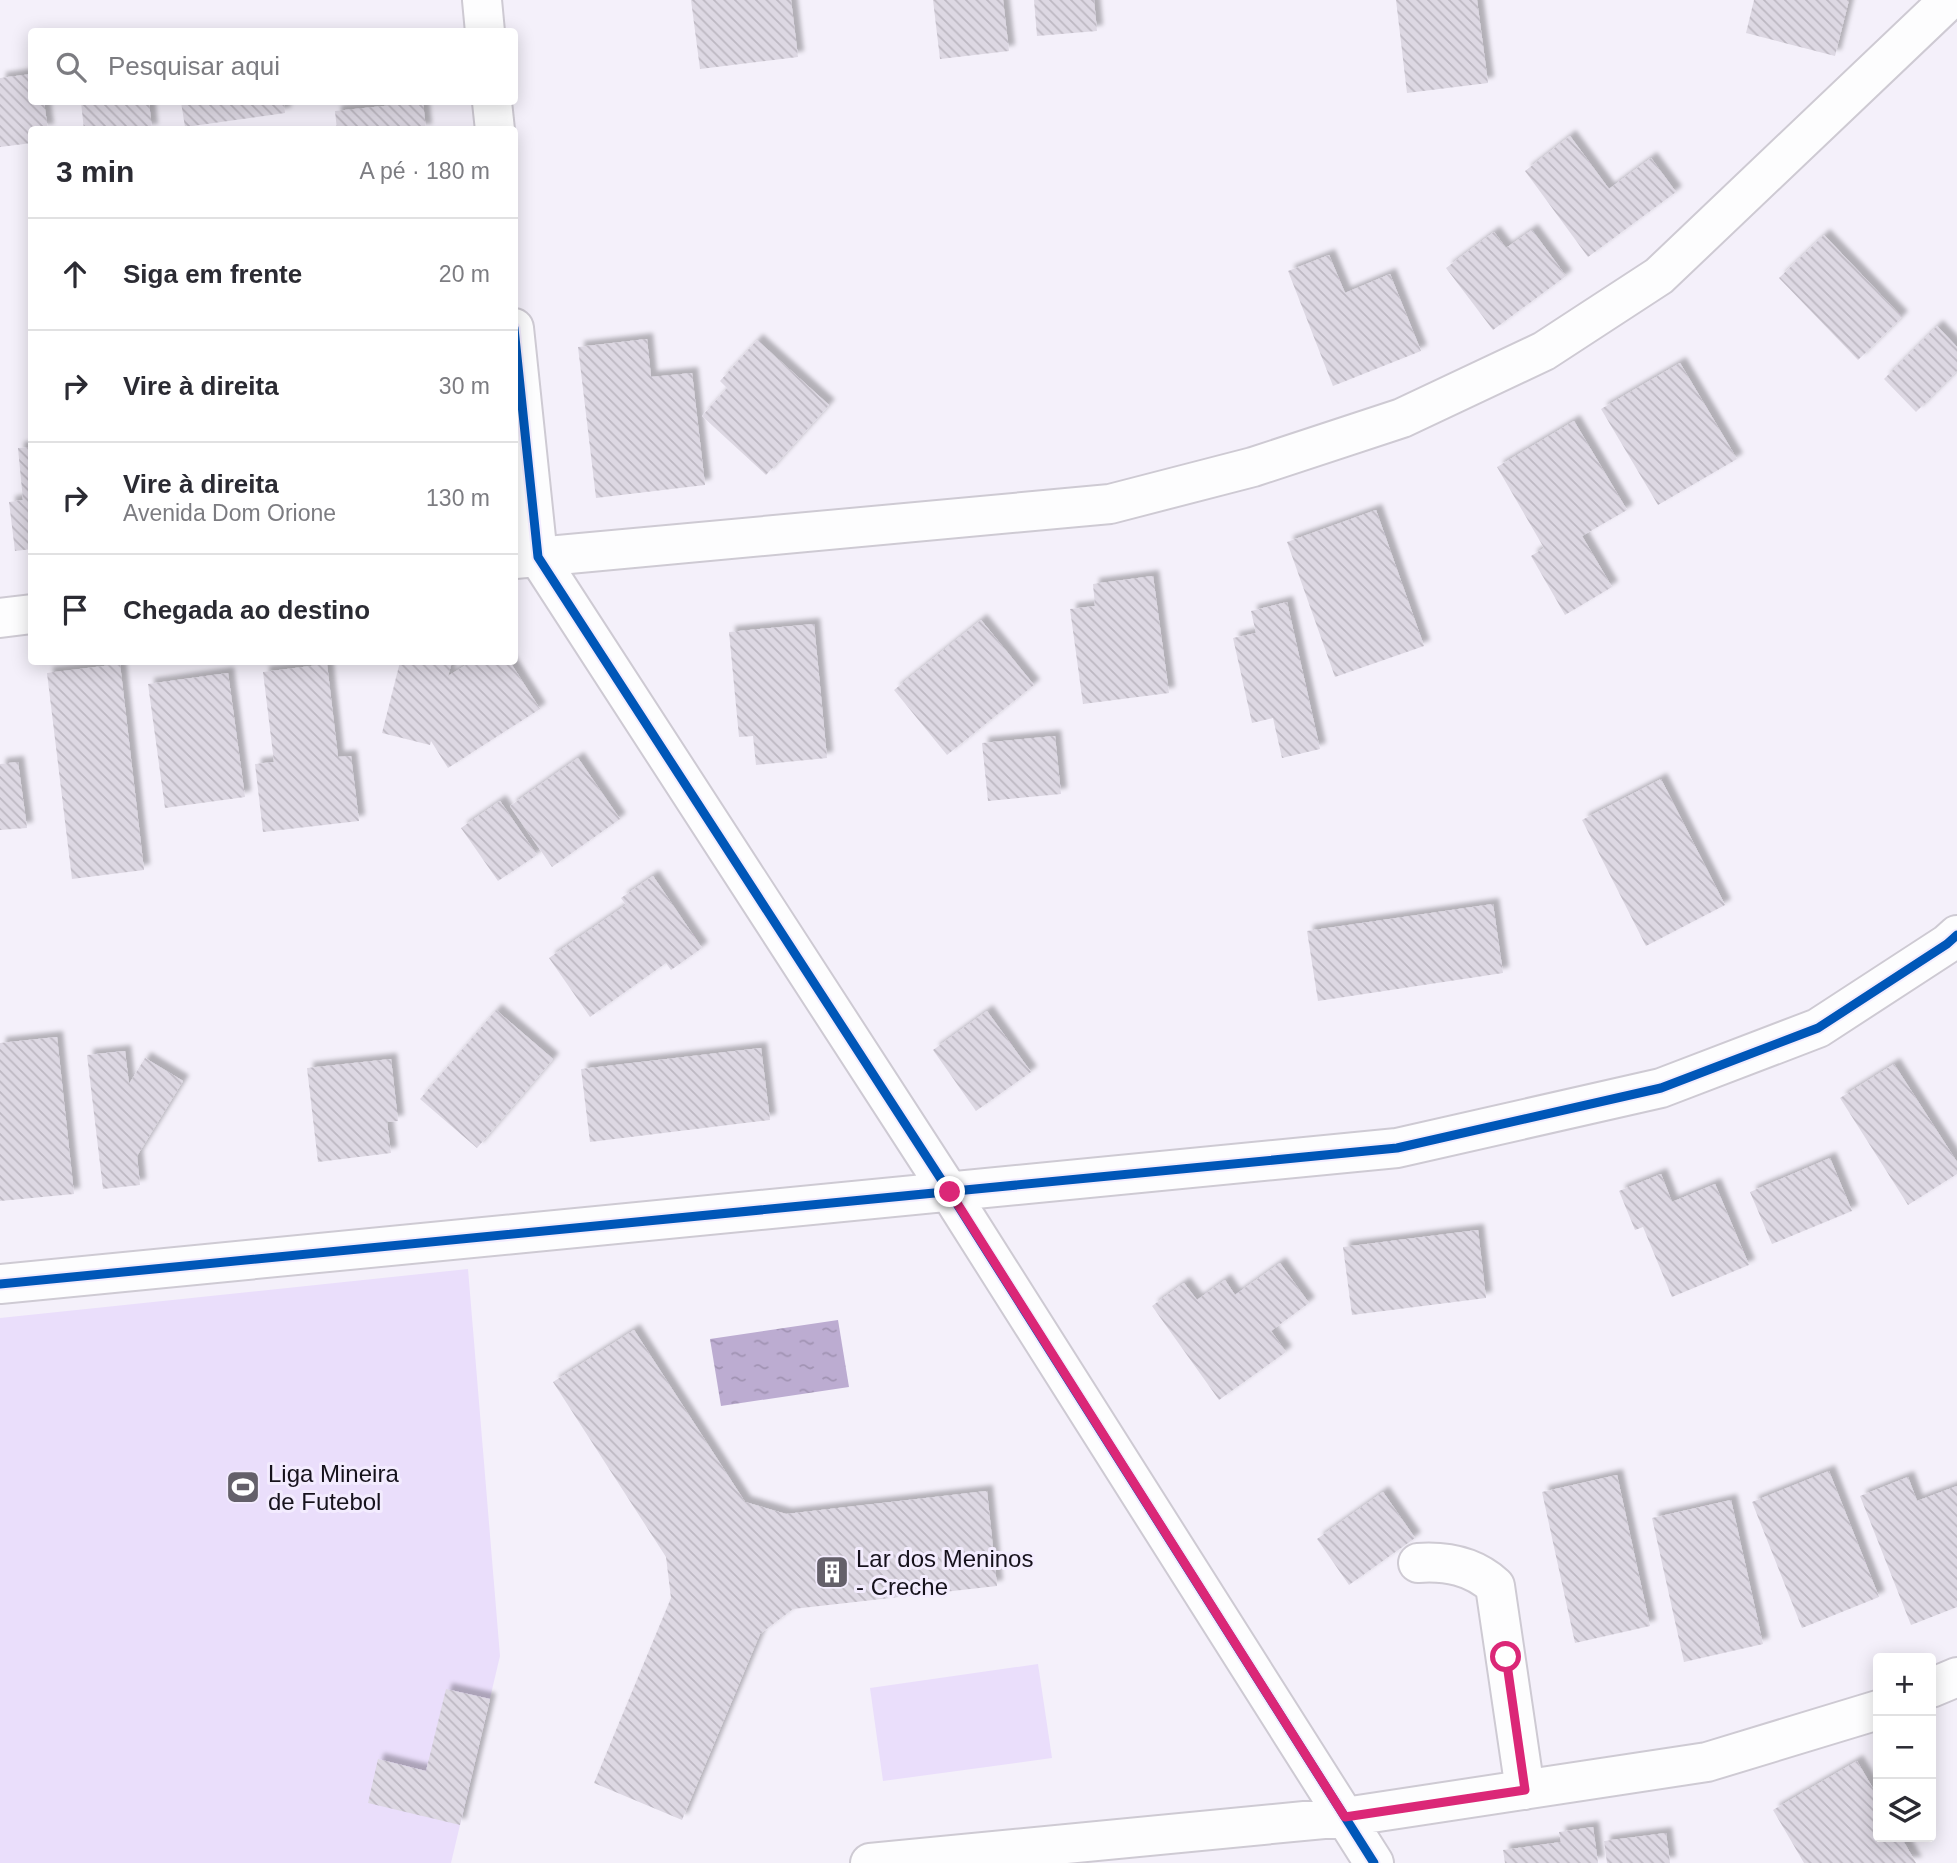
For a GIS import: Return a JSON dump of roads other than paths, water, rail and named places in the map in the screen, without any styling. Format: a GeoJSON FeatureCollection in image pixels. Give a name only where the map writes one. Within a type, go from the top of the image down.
{"type":"FeatureCollection","features":[{"type":"Feature","properties":{"kind":"street"},"geometry":{"type":"LineString","coordinates":[[482,0],[485,28]]}},
{"type":"Feature","properties":{"kind":"street"},"geometry":{"type":"LineString","coordinates":[[526,558],[1110,504],[1253,467],[1402,418],[1544,351],[1659,276],[1949,0]]}},
{"type":"Feature","properties":{"kind":"street"},"geometry":{"type":"LineString","coordinates":[[492,105],[495,126]]}},
{"type":"Feature","properties":{"kind":"street"},"geometry":{"type":"LineString","coordinates":[[518,405],[526,558],[950,1192],[1374,1863]]}},
{"type":"Feature","properties":{"kind":"street"},"geometry":{"type":"LineString","coordinates":[[0,618],[28,614]]}},
{"type":"Feature","properties":{"kind":"street"},"geometry":{"type":"LineString","coordinates":[[0,1284],[1397,1148],[1661,1088],[1818,1028],[1957,935]]}},
{"type":"Feature","properties":{"kind":"street"},"geometry":{"type":"LineString","coordinates":[[1418,1563],[1436,1562],[1459,1566],[1481,1573],[1495,1586],[1525,1790]]}},
{"type":"Feature","properties":{"kind":"street"},"geometry":{"type":"LineString","coordinates":[[1936,1686],[1957,1677]]}},
{"type":"Feature","properties":{"kind":"street"},"geometry":{"type":"LineString","coordinates":[[870,1863],[1345,1817],[1525,1790],[1707,1762],[1873,1712]]}},
{"type":"Feature","properties":{"kind":"water"},"geometry":{"type":"Polygon","coordinates":[[[838,1320],[849,1387],[721,1406],[710,1339],[838,1320]]]}},
{"type":"Feature","properties":{"kind":"place","name":"Liga Mineira de Futebol"},"geometry":{"type":"Point","coordinates":[243,1487]}},
{"type":"Feature","properties":{"kind":"place","name":"Lar dos Meninos - Creche"},"geometry":{"type":"Point","coordinates":[832,1572]}}]}
